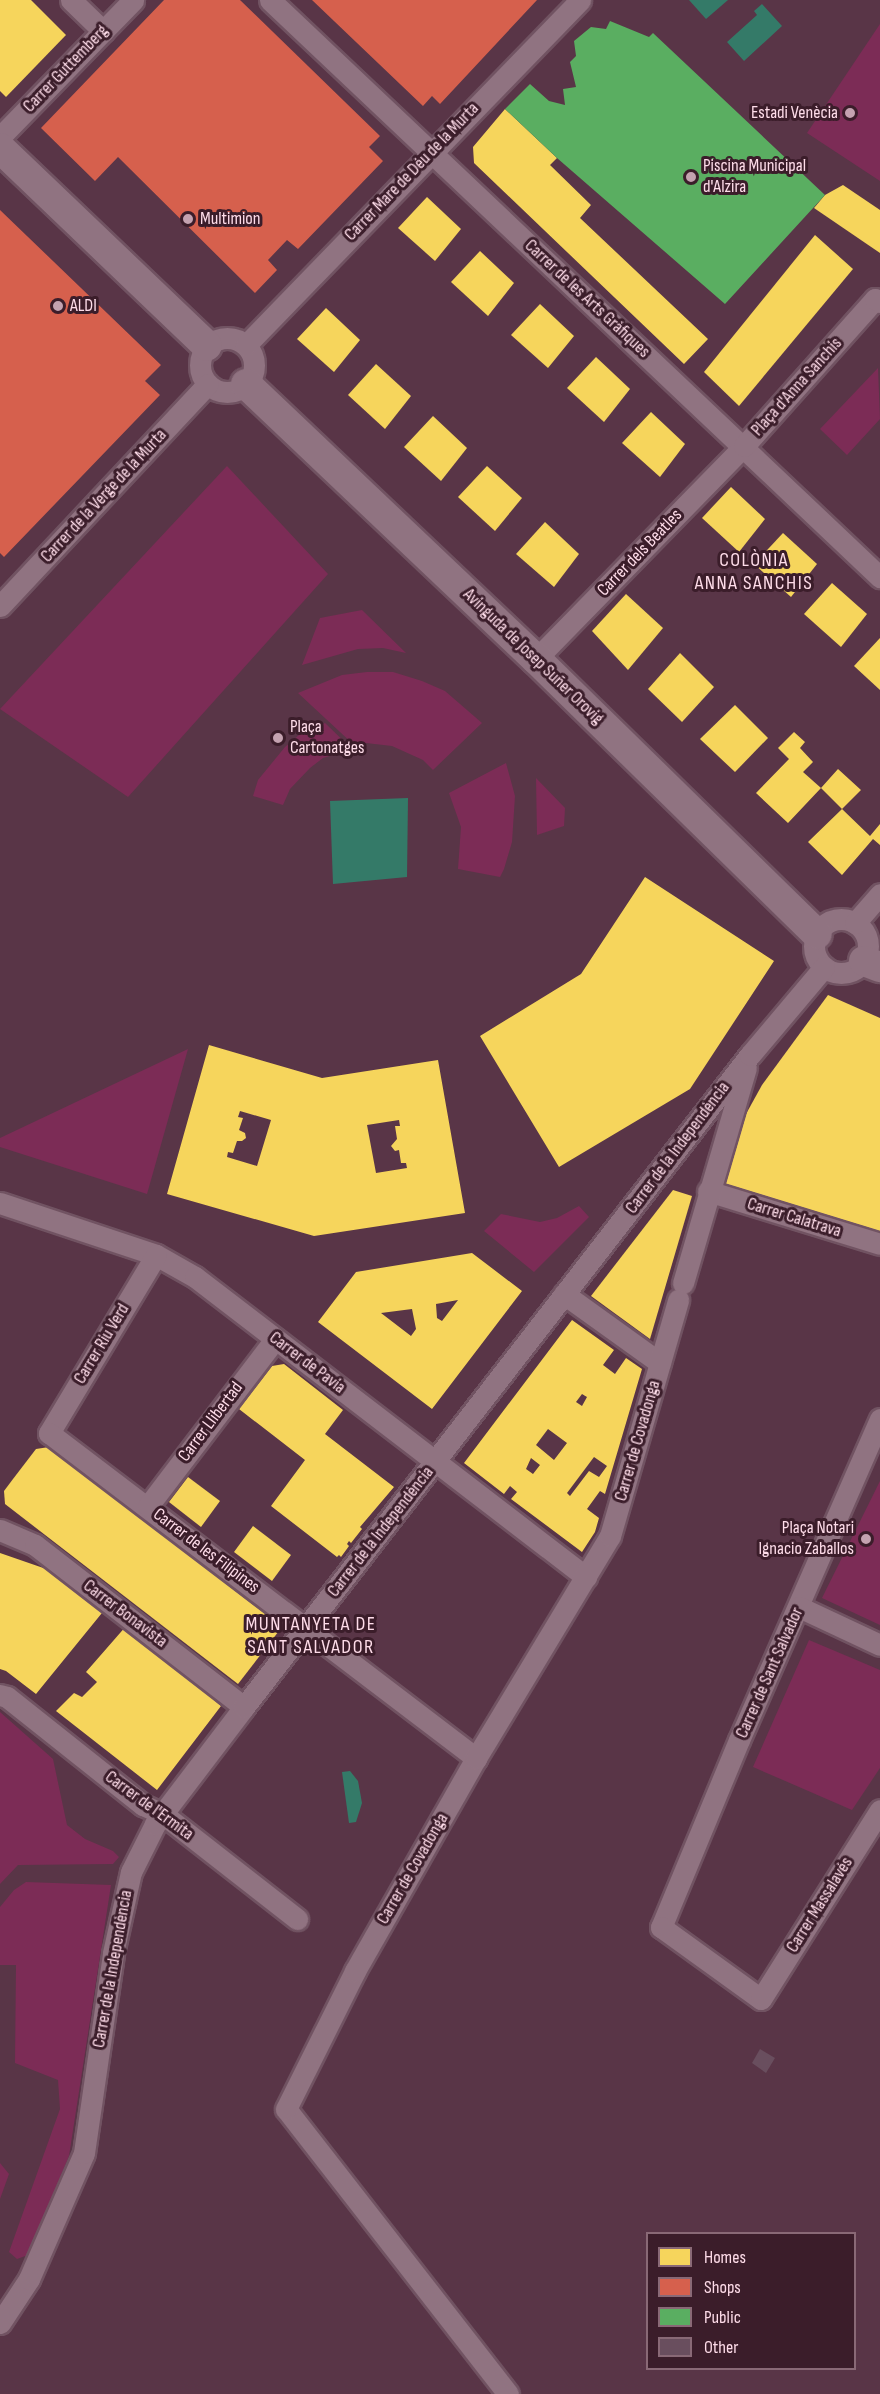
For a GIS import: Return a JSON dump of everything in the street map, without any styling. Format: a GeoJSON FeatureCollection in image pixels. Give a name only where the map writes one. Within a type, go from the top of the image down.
{"type":"FeatureCollection","features":[{"type":"Feature","properties":{"kind":"street"},"geometry":{"type":"LineString","coordinates":[[71,0],[103,31]]}},
{"type":"Feature","properties":{"kind":"street","name":"Carrer Guttemberg"},"geometry":{"type":"LineString","coordinates":[[0,137],[133,0]]}},
{"type":"Feature","properties":{"kind":"street","name":"Carrer de les Arts Gràfiques"},"geometry":{"type":"LineString","coordinates":[[270,0],[744,447]]}},
{"type":"Feature","properties":{"kind":"street","name":"Carrer Mare de Déu de la Murta"},"geometry":{"type":"LineString","coordinates":[[246,345],[431,151],[580,0]]}},
{"type":"Feature","properties":{"kind":"street"},"geometry":{"type":"LineString","coordinates":[[0,148],[207,346]]}},
{"type":"Feature","properties":{"kind":"street","name":"Plaça d'Anna Sanchis"},"geometry":{"type":"LineString","coordinates":[[880,302],[875,299],[744,447],[880,578]]}},
{"type":"Feature","properties":{"kind":"street"},"geometry":{"type":"LineString","coordinates":[[226,337],[237,339],[246,345],[252,354],[254,364],[252,375],[246,384],[238,390],[227,392],[217,390],[208,384],[202,376],[199,365],[207,346],[226,337]]}},
{"type":"Feature","properties":{"kind":"street","name":"Carrer de la Verge de la Murta"},"geometry":{"type":"LineString","coordinates":[[0,606],[208,384]]}},
{"type":"Feature","properties":{"kind":"street","name":"Avinguda de Josep Suñer Orovig"},"geometry":{"type":"LineString","coordinates":[[246,384],[536,659],[817,934]]}},
{"type":"Feature","properties":{"kind":"street","name":"Carrer dels Beatles"},"geometry":{"type":"LineString","coordinates":[[536,659],[744,447]]}},
{"type":"Feature","properties":{"kind":"street"},"geometry":{"type":"LineString","coordinates":[[855,923],[880,894]]}},
{"type":"Feature","properties":{"kind":"street"},"geometry":{"type":"LineString","coordinates":[[847,920],[855,923],[866,936],[872,964],[842,973],[824,967],[815,952],[817,934],[830,922],[847,920]]}},
{"type":"Feature","properties":{"kind":"street","name":"Carrer de la Independència"},"geometry":{"type":"LineString","coordinates":[[0,2323],[29,2279],[84,2153],[113,1953],[131,1872],[155,1824],[750,1054],[824,967]]}},
{"type":"Feature","properties":{"kind":"street","name":"Carrer de Covadonga"},"geometry":{"type":"LineString","coordinates":[[508,2394],[286,2109],[355,1971],[476,1758],[610,1536],[708,1191],[750,1054]]}},
{"type":"Feature","properties":{"kind":"street","name":"Carrer Calatrava"},"geometry":{"type":"LineString","coordinates":[[708,1191],[880,1244]]}},
{"type":"Feature","properties":{"kind":"street","name":"Carrer de Pavia"},"geometry":{"type":"LineString","coordinates":[[0,1203],[156,1255],[195,1277],[586,1577]]}},
{"type":"Feature","properties":{"kind":"street","name":"Carrer Riu Verd"},"geometry":{"type":"LineString","coordinates":[[50,1433],[156,1255]]}},
{"type":"Feature","properties":{"kind":"street"},"geometry":{"type":"LineString","coordinates":[[564,1294],[660,1363]]}},
{"type":"Feature","properties":{"kind":"street","name":"Carrer Llibertad"},"geometry":{"type":"LineString","coordinates":[[148,1506],[275,1339]]}},
{"type":"Feature","properties":{"kind":"street","name":"Carrer de Sant Salvador"},"geometry":{"type":"LineString","coordinates":[[761,1999],[661,1927],[739,1740],[799,1607],[873,1453],[880,1419]]}},
{"type":"Feature","properties":{"kind":"street","name":"Carrer de les Filipines"},"geometry":{"type":"LineString","coordinates":[[50,1433],[476,1758]]}},
{"type":"Feature","properties":{"kind":"street","name":"Carrer Bonavista"},"geometry":{"type":"LineString","coordinates":[[0,1530],[35,1545],[244,1707]]}},
{"type":"Feature","properties":{"kind":"street"},"geometry":{"type":"LineString","coordinates":[[799,1607],[880,1645]]}},
{"type":"Feature","properties":{"kind":"street","name":"Carrer de l'Ermita"},"geometry":{"type":"LineString","coordinates":[[0,1695],[7,1697],[143,1804],[164,1815],[297,1919]]}},
{"type":"Feature","properties":{"kind":"street","name":"Carrer Massalavés"},"geometry":{"type":"LineString","coordinates":[[761,1999],[880,1810]]}},
{"type":"Feature","properties":{"kind":"shaded area"},"geometry":{"type":"Polygon","coordinates":[[[689,0],[728,0],[706,19],[689,0]]]}},
{"type":"Feature","properties":{"kind":"shaded area"},"geometry":{"type":"Polygon","coordinates":[[[762,4],[782,26],[744,61],[727,42],[757,15],[754,11],[762,4]]]}},
{"type":"Feature","properties":{"kind":"shaded area","name":"Estadi Venècia"},"geometry":{"type":"Polygon","coordinates":[[[880,24],[880,181],[807,133],[880,24]]]}},
{"type":"Feature","properties":{"kind":"shaded area"},"geometry":{"type":"Polygon","coordinates":[[[878,368],[880,419],[847,455],[820,429],[878,368]]]}},
{"type":"Feature","properties":{"kind":"shaded area"},"geometry":{"type":"Polygon","coordinates":[[[227,466],[328,574],[128,797],[0,709],[227,466]]]}},
{"type":"Feature","properties":{"kind":"shaded area"},"geometry":{"type":"Polygon","coordinates":[[[362,610],[406,653],[383,648],[358,649],[302,665],[320,618],[362,610]]]}},
{"type":"Feature","properties":{"kind":"shaded area"},"geometry":{"type":"Polygon","coordinates":[[[393,672],[445,691],[482,723],[433,770],[423,760],[392,746],[366,743],[354,745],[298,693],[342,675],[393,672]]]}},
{"type":"Feature","properties":{"kind":"shaded area"},"geometry":{"type":"Polygon","coordinates":[[[325,723],[352,749],[323,758],[310,768],[290,789],[283,805],[253,796],[258,780],[285,747],[299,735],[325,723]]]}},
{"type":"Feature","properties":{"kind":"shaded area"},"geometry":{"type":"Polygon","coordinates":[[[506,763],[515,796],[512,842],[504,869],[500,877],[458,869],[461,827],[449,793],[506,763]]]}},
{"type":"Feature","properties":{"kind":"shaded area"},"geometry":{"type":"Polygon","coordinates":[[[536,778],[565,808],[564,826],[537,835],[536,778]]]}},
{"type":"Feature","properties":{"kind":"shaded area"},"geometry":{"type":"Polygon","coordinates":[[[408,798],[407,877],[333,884],[330,801],[408,798]]]}},
{"type":"Feature","properties":{"kind":"shaded area"},"geometry":{"type":"Polygon","coordinates":[[[188,1049],[147,1194],[0,1147],[0,1138],[188,1049]]]}},
{"type":"Feature","properties":{"kind":"shaded area"},"geometry":{"type":"Polygon","coordinates":[[[579,1206],[589,1217],[534,1272],[484,1231],[501,1214],[540,1222],[557,1218],[579,1206]]]}},
{"type":"Feature","properties":{"kind":"shaded area","name":"Plaça Notari Ignacio Zaballos"},"geometry":{"type":"Polygon","coordinates":[[[880,1481],[880,1625],[822,1598],[880,1481]]]}},
{"type":"Feature","properties":{"kind":"shaded area"},"geometry":{"type":"Polygon","coordinates":[[[809,1640],[880,1670],[880,1768],[852,1810],[753,1767],[809,1640]]]}},
{"type":"Feature","properties":{"kind":"shaded area"},"geometry":{"type":"Polygon","coordinates":[[[0,1712],[53,1759],[67,1825],[85,1839],[113,1851],[119,1857],[113,1864],[18,1865],[0,1884],[0,1712]]]}},
{"type":"Feature","properties":{"kind":"shaded area"},"geometry":{"type":"Polygon","coordinates":[[[350,1771],[358,1781],[362,1803],[356,1822],[349,1823],[342,1772],[350,1771]]]}},
{"type":"Feature","properties":{"kind":"shaded area"},"geometry":{"type":"Polygon","coordinates":[[[26,1882],[111,1885],[69,2156],[28,2255],[17,2259],[9,2252],[60,2109],[58,2080],[15,2063],[16,1965],[0,1965],[0,1907],[14,1890],[26,1882]]]}},
{"type":"Feature","properties":{"kind":"shaded area"},"geometry":{"type":"Polygon","coordinates":[[[0,2163],[9,2174],[0,2199],[0,2163]]]}},
{"type":"Feature","properties":{"kind":"building: Homes"},"geometry":{"type":"Polygon","coordinates":[[[0,0],[31,0],[66,35],[6,97],[0,91],[0,0]]]}},
{"type":"Feature","properties":{"kind":"building: Homes"},"geometry":{"type":"Polygon","coordinates":[[[505,109],[557,158],[550,165],[591,205],[580,218],[708,339],[684,364],[474,163],[473,147],[505,109]]]}},
{"type":"Feature","properties":{"kind":"building: Homes"},"geometry":{"type":"Polygon","coordinates":[[[843,185],[880,210],[880,253],[814,208],[825,195],[843,185]]]}},
{"type":"Feature","properties":{"kind":"building: Homes"},"geometry":{"type":"Polygon","coordinates":[[[427,197],[461,229],[435,261],[398,228],[427,197]]]}},
{"type":"Feature","properties":{"kind":"building: Homes"},"geometry":{"type":"Polygon","coordinates":[[[815,235],[853,269],[739,406],[704,372],[815,235]]]}},
{"type":"Feature","properties":{"kind":"building: Homes"},"geometry":{"type":"Polygon","coordinates":[[[480,251],[514,283],[488,316],[451,282],[480,251]]]}},
{"type":"Feature","properties":{"kind":"building: Homes"},"geometry":{"type":"Polygon","coordinates":[[[540,304],[574,336],[548,368],[511,335],[540,304]]]}},
{"type":"Feature","properties":{"kind":"building: Homes"},"geometry":{"type":"Polygon","coordinates":[[[326,308],[360,340],[334,372],[297,339],[326,308]]]}},
{"type":"Feature","properties":{"kind":"building: Homes"},"geometry":{"type":"Polygon","coordinates":[[[596,357],[630,389],[604,422],[567,388],[596,357]]]}},
{"type":"Feature","properties":{"kind":"building: Homes"},"geometry":{"type":"Polygon","coordinates":[[[376,364],[411,396],[385,429],[348,395],[376,364]]]}},
{"type":"Feature","properties":{"kind":"building: Homes"},"geometry":{"type":"Polygon","coordinates":[[[651,412],[685,444],[660,477],[622,443],[651,412]]]}},
{"type":"Feature","properties":{"kind":"building: Homes"},"geometry":{"type":"Polygon","coordinates":[[[433,416],[467,448],[441,481],[404,447],[433,416]]]}},
{"type":"Feature","properties":{"kind":"building: Homes"},"geometry":{"type":"Polygon","coordinates":[[[487,466],[522,498],[495,531],[458,497],[487,466]]]}},
{"type":"Feature","properties":{"kind":"building: Homes"},"geometry":{"type":"Polygon","coordinates":[[[731,487],[765,519],[739,552],[702,518],[731,487]]]}},
{"type":"Feature","properties":{"kind":"building: Homes"},"geometry":{"type":"Polygon","coordinates":[[[545,522],[579,554],[554,587],[516,554],[545,522]]]}},
{"type":"Feature","properties":{"kind":"building: Homes"},"geometry":{"type":"Polygon","coordinates":[[[783,533],[817,564],[791,597],[754,564],[783,533]]]}},
{"type":"Feature","properties":{"kind":"building: Homes"},"geometry":{"type":"Polygon","coordinates":[[[832,583],[867,614],[841,647],[804,614],[832,583]]]}},
{"type":"Feature","properties":{"kind":"building: Homes"},"geometry":{"type":"Polygon","coordinates":[[[626,594],[663,628],[628,670],[592,631],[626,594]]]}},
{"type":"Feature","properties":{"kind":"building: Homes"},"geometry":{"type":"Polygon","coordinates":[[[880,638],[880,690],[854,666],[880,638]]]}},
{"type":"Feature","properties":{"kind":"building: Homes"},"geometry":{"type":"Polygon","coordinates":[[[680,653],[714,687],[682,722],[648,689],[680,653]]]}},
{"type":"Feature","properties":{"kind":"building: Homes"},"geometry":{"type":"Polygon","coordinates":[[[735,705],[768,738],[735,772],[700,739],[735,705]]]}},
{"type":"Feature","properties":{"kind":"building: Homes"},"geometry":{"type":"Polygon","coordinates":[[[794,732],[805,742],[800,748],[813,762],[803,772],[821,788],[788,823],[756,793],[789,759],[778,748],[794,732]]]}},
{"type":"Feature","properties":{"kind":"building: Homes"},"geometry":{"type":"Polygon","coordinates":[[[838,769],[861,790],[842,809],[821,788],[838,769]]]}},
{"type":"Feature","properties":{"kind":"building: Homes"},"geometry":{"type":"Polygon","coordinates":[[[842,809],[870,836],[880,824],[880,845],[873,839],[842,875],[808,842],[842,809]]]}},
{"type":"Feature","properties":{"kind":"building: Homes"},"geometry":{"type":"Polygon","coordinates":[[[645,877],[774,961],[690,1089],[559,1167],[480,1036],[581,974],[645,877]]]}},
{"type":"Feature","properties":{"kind":"building: Homes"},"geometry":{"type":"Polygon","coordinates":[[[828,995],[880,1018],[880,1235],[725,1185],[746,1114],[762,1085],[828,995]]]}},
{"type":"Feature","properties":{"kind":"building: Homes"},"geometry":{"type":"Polygon","coordinates":[[[209,1045],[322,1078],[438,1060],[465,1213],[314,1236],[167,1194],[209,1045]],[[240,1111],[238,1117],[243,1118],[239,1130],[245,1133],[246,1138],[237,1141],[233,1153],[228,1152],[227,1157],[257,1166],[271,1120],[240,1111]],[[399,1120],[367,1125],[376,1173],[407,1168],[406,1163],[401,1163],[399,1150],[395,1151],[391,1146],[397,1139],[395,1126],[400,1126],[399,1120]]]}},
{"type":"Feature","properties":{"kind":"building: Homes"},"geometry":{"type":"Polygon","coordinates":[[[673,1190],[692,1196],[650,1339],[591,1296],[673,1190]]]}},
{"type":"Feature","properties":{"kind":"building: Homes"},"geometry":{"type":"Polygon","coordinates":[[[472,1253],[522,1291],[432,1409],[318,1322],[356,1272],[472,1253]],[[458,1300],[436,1304],[437,1318],[442,1321],[458,1300]],[[412,1309],[381,1313],[411,1336],[416,1329],[412,1309]]]}},
{"type":"Feature","properties":{"kind":"building: Homes"},"geometry":{"type":"Polygon","coordinates":[[[572,1320],[614,1350],[603,1365],[615,1374],[626,1358],[642,1369],[605,1494],[600,1491],[587,1509],[599,1518],[595,1532],[582,1552],[511,1499],[517,1492],[510,1486],[504,1494],[464,1463],[572,1320]],[[582,1394],[576,1402],[582,1406],[587,1397],[582,1394]],[[548,1429],[536,1445],[554,1460],[567,1443],[548,1429]],[[594,1457],[567,1493],[570,1496],[589,1471],[599,1477],[607,1466],[594,1457]],[[531,1458],[526,1469],[533,1474],[540,1465],[531,1458]]]}},
{"type":"Feature","properties":{"kind":"building: Homes"},"geometry":{"type":"Polygon","coordinates":[[[284,1364],[343,1410],[325,1434],[394,1487],[360,1527],[362,1529],[351,1543],[349,1541],[347,1544],[349,1546],[341,1557],[339,1555],[337,1557],[271,1506],[305,1460],[239,1409],[272,1366],[284,1364]]]}},
{"type":"Feature","properties":{"kind":"building: Homes"},"geometry":{"type":"Polygon","coordinates":[[[49,1447],[282,1627],[238,1684],[5,1504],[4,1491],[36,1449],[49,1447]]]}},
{"type":"Feature","properties":{"kind":"building: Homes"},"geometry":{"type":"Polygon","coordinates":[[[188,1477],[220,1501],[201,1527],[169,1502],[188,1477]]]}},
{"type":"Feature","properties":{"kind":"building: Homes"},"geometry":{"type":"Polygon","coordinates":[[[253,1526],[291,1555],[272,1581],[234,1552],[253,1526]]]}},
{"type":"Feature","properties":{"kind":"building: Homes"},"geometry":{"type":"Polygon","coordinates":[[[0,1553],[52,1571],[106,1608],[36,1694],[0,1669],[0,1553]]]}},
{"type":"Feature","properties":{"kind":"building: Homes"},"geometry":{"type":"Polygon","coordinates":[[[127,1625],[221,1706],[157,1790],[56,1711],[74,1693],[82,1697],[97,1682],[86,1672],[127,1625]]]}},
{"type":"Feature","properties":{"kind":"building: Shops"},"geometry":{"type":"Polygon","coordinates":[[[164,0],[240,0],[380,136],[369,147],[383,161],[298,249],[287,240],[268,260],[277,270],[255,293],[118,157],[95,181],[41,128],[164,0]]]}},
{"type":"Feature","properties":{"kind":"building: Shops"},"geometry":{"type":"Polygon","coordinates":[[[312,0],[537,0],[440,104],[432,96],[423,106],[312,0]]]}},
{"type":"Feature","properties":{"kind":"building: Shops"},"geometry":{"type":"Polygon","coordinates":[[[0,210],[161,365],[145,381],[160,395],[4,557],[0,553],[0,210]]]}},
{"type":"Feature","properties":{"kind":"building: Public","name":"Piscina Municipal d'Alzira"},"geometry":{"type":"Polygon","coordinates":[[[610,21],[649,37],[653,33],[825,195],[725,304],[557,158],[505,109],[530,84],[549,101],[565,105],[563,89],[576,87],[570,62],[576,56],[574,41],[591,27],[606,29],[610,21]]]}},
{"type":"Feature","properties":{"kind":"building: Other"},"geometry":{"type":"Polygon","coordinates":[[[760,2049],[775,2058],[766,2073],[752,2063],[760,2049]]]}},
{"type":"Feature","properties":{"kind":"place","name":"Estadi Venècia"},"geometry":{"type":"Point","coordinates":[850,113]}},
{"type":"Feature","properties":{"kind":"place","name":"Piscina Municipal d'Alzira"},"geometry":{"type":"Point","coordinates":[691,177]}},
{"type":"Feature","properties":{"kind":"place","name":"Multimion"},"geometry":{"type":"Point","coordinates":[188,219]}},
{"type":"Feature","properties":{"kind":"place","name":"ALDI"},"geometry":{"type":"Point","coordinates":[58,306]}},
{"type":"Feature","properties":{"kind":"place","name":"Plaça Cartonatges"},"geometry":{"type":"Point","coordinates":[278,738]}},
{"type":"Feature","properties":{"kind":"place","name":"Plaça Notari Ignacio Zaballos"},"geometry":{"type":"Point","coordinates":[866,1539]}},
{"type":"Feature","properties":{"kind":"district","name":"COLÒNIA ANNA SANCHIS"},"geometry":{"type":"Point","coordinates":[754,572]}},
{"type":"Feature","properties":{"kind":"district","name":"MUNTANYETA DE SANT SALVADOR"},"geometry":{"type":"Point","coordinates":[311,1636]}}]}
